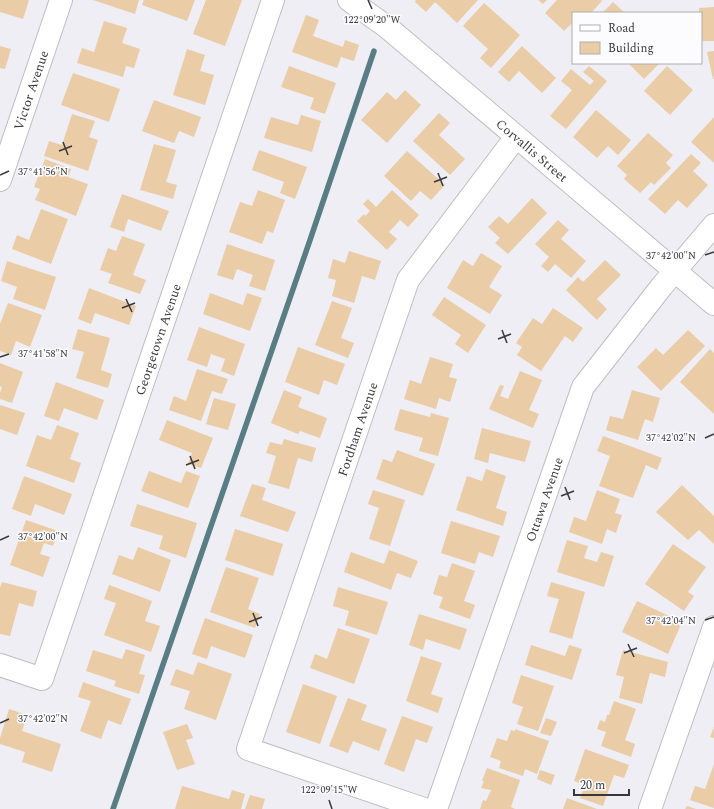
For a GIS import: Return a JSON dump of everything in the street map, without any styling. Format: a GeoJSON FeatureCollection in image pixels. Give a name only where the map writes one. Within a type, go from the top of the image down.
{"type":"FeatureCollection","features":[{"type":"Feature","properties":{"kind":"street","name":"Victor Avenue"},"geometry":{"type":"LineString","coordinates":[[0,180],[62,0]]}},
{"type":"Feature","properties":{"kind":"street","name":"Georgetown Avenue"},"geometry":{"type":"LineString","coordinates":[[0,665],[42,679],[273,0]]}},
{"type":"Feature","properties":{"kind":"street","name":"Corvallis Street"},"geometry":{"type":"LineString","coordinates":[[349,0],[387,27],[714,304]]}},
{"type":"Feature","properties":{"kind":"street","name":"Fordham Avenue"},"geometry":{"type":"LineString","coordinates":[[424,809],[248,749],[408,280],[516,136]]}},
{"type":"Feature","properties":{"kind":"street","name":"Ottawa Avenue"},"geometry":{"type":"LineString","coordinates":[[436,809],[583,387],[675,271],[714,225]]}},
{"type":"Feature","properties":{"kind":"street"},"geometry":{"type":"LineString","coordinates":[[650,809],[714,627]]}},
{"type":"Feature","properties":{"kind":"building"},"geometry":{"type":"Polygon","coordinates":[[[0,0],[29,0],[23,19],[0,12],[0,0]]]}},
{"type":"Feature","properties":{"kind":"building"},"geometry":{"type":"Polygon","coordinates":[[[93,0],[139,0],[135,14],[93,0]]]}},
{"type":"Feature","properties":{"kind":"building"},"geometry":{"type":"Polygon","coordinates":[[[144,0],[195,0],[187,21],[142,5],[144,0]]]}},
{"type":"Feature","properties":{"kind":"building"},"geometry":{"type":"Polygon","coordinates":[[[206,0],[242,0],[225,46],[193,34],[206,0]]]}},
{"type":"Feature","properties":{"kind":"building"},"geometry":{"type":"Polygon","coordinates":[[[416,0],[478,0],[457,23],[435,2],[426,12],[415,2],[416,0]]]}},
{"type":"Feature","properties":{"kind":"building"},"geometry":{"type":"Polygon","coordinates":[[[538,0],[547,0],[543,4],[538,0]]]}},
{"type":"Feature","properties":{"kind":"building"},"geometry":{"type":"Polygon","coordinates":[[[557,0],[602,1],[592,12],[572,12],[572,23],[564,31],[545,13],[557,0]]]}},
{"type":"Feature","properties":{"kind":"building"},"geometry":{"type":"Polygon","coordinates":[[[613,2],[624,12],[603,12],[613,2]]]}},
{"type":"Feature","properties":{"kind":"building"},"geometry":{"type":"Polygon","coordinates":[[[484,3],[520,35],[491,68],[480,58],[488,49],[463,26],[484,3]]]}},
{"type":"Feature","properties":{"kind":"building"},"geometry":{"type":"Polygon","coordinates":[[[714,7],[714,41],[702,41],[702,12],[699,12],[699,8],[714,7]]]}},
{"type":"Feature","properties":{"kind":"building"},"geometry":{"type":"Polygon","coordinates":[[[306,15],[319,20],[313,36],[343,47],[345,40],[359,45],[354,61],[341,57],[337,68],[292,52],[306,15]]]}},
{"type":"Feature","properties":{"kind":"building"},"geometry":{"type":"Polygon","coordinates":[[[104,21],[127,28],[122,43],[140,49],[134,68],[126,66],[123,77],[77,63],[82,48],[94,52],[104,21]]]}},
{"type":"Feature","properties":{"kind":"building"},"geometry":{"type":"Polygon","coordinates":[[[0,46],[11,49],[5,69],[0,68],[0,46]]]}},
{"type":"Feature","properties":{"kind":"building"},"geometry":{"type":"Polygon","coordinates":[[[522,46],[556,78],[542,93],[519,71],[509,82],[498,72],[522,46]]]}},
{"type":"Feature","properties":{"kind":"building"},"geometry":{"type":"Polygon","coordinates":[[[187,49],[205,55],[200,71],[214,75],[205,105],[173,95],[187,49]]]}},
{"type":"Feature","properties":{"kind":"building"},"geometry":{"type":"Polygon","coordinates":[[[714,51],[714,79],[713,79],[707,52],[714,51]]]}},
{"type":"Feature","properties":{"kind":"building"},"geometry":{"type":"Polygon","coordinates":[[[629,64],[659,64],[644,79],[629,64]]]}},
{"type":"Feature","properties":{"kind":"building"},"geometry":{"type":"Polygon","coordinates":[[[289,66],[336,83],[325,114],[310,109],[314,98],[281,87],[289,66]]]}},
{"type":"Feature","properties":{"kind":"building"},"geometry":{"type":"Polygon","coordinates":[[[589,66],[607,81],[566,129],[550,116],[572,90],[561,81],[571,69],[590,85],[594,81],[583,72],[589,66]]]}},
{"type":"Feature","properties":{"kind":"building"},"geometry":{"type":"Polygon","coordinates":[[[667,66],[693,90],[670,115],[644,91],[667,66]]]}},
{"type":"Feature","properties":{"kind":"building"},"geometry":{"type":"Polygon","coordinates":[[[73,73],[120,89],[109,122],[61,105],[73,73]]]}},
{"type":"Feature","properties":{"kind":"building"},"geometry":{"type":"Polygon","coordinates":[[[405,90],[421,105],[387,143],[361,120],[387,92],[396,100],[405,90]]]}},
{"type":"Feature","properties":{"kind":"building"},"geometry":{"type":"Polygon","coordinates":[[[154,100],[201,117],[194,137],[179,131],[174,143],[142,131],[154,100]]]}},
{"type":"Feature","properties":{"kind":"building"},"geometry":{"type":"Polygon","coordinates":[[[596,110],[631,140],[618,155],[608,146],[597,158],[573,137],[596,110]]]}},
{"type":"Feature","properties":{"kind":"building"},"geometry":{"type":"Polygon","coordinates":[[[439,113],[450,123],[439,135],[465,159],[450,175],[413,141],[439,113]]]}},
{"type":"Feature","properties":{"kind":"building"},"geometry":{"type":"Polygon","coordinates":[[[72,114],[95,121],[89,137],[98,140],[88,171],[44,156],[49,141],[62,145],[72,114]]]}},
{"type":"Feature","properties":{"kind":"building"},"geometry":{"type":"Polygon","coordinates":[[[301,115],[321,121],[312,152],[264,138],[271,117],[298,125],[301,115]]]}},
{"type":"Feature","properties":{"kind":"building"},"geometry":{"type":"Polygon","coordinates":[[[714,117],[714,163],[691,142],[714,117]]]}},
{"type":"Feature","properties":{"kind":"building"},"geometry":{"type":"Polygon","coordinates":[[[648,133],[673,155],[666,163],[671,168],[654,185],[651,182],[640,193],[624,179],[627,175],[617,166],[648,133]]]}},
{"type":"Feature","properties":{"kind":"building"},"geometry":{"type":"Polygon","coordinates":[[[154,144],[176,150],[166,182],[177,185],[173,199],[140,190],[154,144]]]}},
{"type":"Feature","properties":{"kind":"building"},"geometry":{"type":"Polygon","coordinates":[[[259,150],[307,167],[295,199],[280,193],[284,182],[252,170],[259,150]]]}},
{"type":"Feature","properties":{"kind":"building"},"geometry":{"type":"Polygon","coordinates":[[[407,151],[445,185],[431,200],[420,191],[411,201],[384,176],[407,151]]]}},
{"type":"Feature","properties":{"kind":"building"},"geometry":{"type":"Polygon","coordinates":[[[691,154],[701,163],[693,171],[708,185],[687,208],[678,200],[665,214],[648,199],[691,154]]]}},
{"type":"Feature","properties":{"kind":"building"},"geometry":{"type":"Polygon","coordinates":[[[45,159],[71,169],[68,177],[88,184],[76,216],[35,200],[40,189],[34,187],[45,159]]]}},
{"type":"Feature","properties":{"kind":"building"},"geometry":{"type":"Polygon","coordinates":[[[258,190],[285,200],[273,233],[267,231],[262,244],[229,232],[240,202],[252,206],[258,190]]]}},
{"type":"Feature","properties":{"kind":"building"},"geometry":{"type":"Polygon","coordinates":[[[392,190],[419,215],[408,227],[400,220],[389,232],[397,239],[387,250],[357,221],[364,214],[365,216],[370,211],[363,204],[368,199],[376,207],[392,190]]]}},
{"type":"Feature","properties":{"kind":"building"},"geometry":{"type":"Polygon","coordinates":[[[122,194],[169,211],[161,231],[128,219],[124,232],[110,227],[122,194]]]}},
{"type":"Feature","properties":{"kind":"building"},"geometry":{"type":"Polygon","coordinates":[[[532,198],[547,213],[508,254],[495,243],[500,238],[488,227],[499,216],[508,224],[532,198]]]}},
{"type":"Feature","properties":{"kind":"building"},"geometry":{"type":"Polygon","coordinates":[[[41,209],[68,219],[51,264],[12,249],[17,235],[29,240],[41,209]]]}},
{"type":"Feature","properties":{"kind":"building"},"geometry":{"type":"Polygon","coordinates":[[[558,220],[569,230],[561,239],[586,261],[571,278],[555,264],[548,272],[541,266],[549,257],[535,244],[558,220]]]}},
{"type":"Feature","properties":{"kind":"building"},"geometry":{"type":"Polygon","coordinates":[[[122,236],[145,244],[133,275],[146,280],[140,294],[108,283],[112,274],[100,270],[108,248],[116,251],[122,236]]]}},
{"type":"Feature","properties":{"kind":"building"},"geometry":{"type":"Polygon","coordinates":[[[227,244],[275,260],[265,291],[249,286],[253,275],[237,269],[233,280],[217,275],[227,244]]]}},
{"type":"Feature","properties":{"kind":"building"},"geometry":{"type":"Polygon","coordinates":[[[349,251],[381,261],[375,280],[362,276],[354,303],[332,296],[336,280],[328,278],[333,259],[345,263],[349,251]]]}},
{"type":"Feature","properties":{"kind":"building"},"geometry":{"type":"Polygon","coordinates":[[[481,253],[502,266],[489,287],[502,295],[490,314],[447,288],[463,260],[473,266],[481,253]]]}},
{"type":"Feature","properties":{"kind":"building"},"geometry":{"type":"Polygon","coordinates":[[[605,260],[621,275],[597,299],[607,309],[597,320],[566,290],[578,277],[583,282],[605,260]]]}},
{"type":"Feature","properties":{"kind":"building"},"geometry":{"type":"Polygon","coordinates":[[[7,261],[56,277],[45,310],[13,299],[17,287],[1,281],[7,261]]]}},
{"type":"Feature","properties":{"kind":"building"},"geometry":{"type":"Polygon","coordinates":[[[89,288],[136,306],[129,325],[95,313],[91,324],[78,319],[89,288]]]}},
{"type":"Feature","properties":{"kind":"building"},"geometry":{"type":"Polygon","coordinates":[[[210,293],[243,305],[247,293],[262,298],[250,331],[203,314],[210,293]]]}},
{"type":"Feature","properties":{"kind":"building"},"geometry":{"type":"Polygon","coordinates":[[[444,297],[486,325],[468,353],[455,344],[461,335],[432,315],[444,297]]]}},
{"type":"Feature","properties":{"kind":"building"},"geometry":{"type":"Polygon","coordinates":[[[332,301],[352,308],[341,338],[354,343],[348,358],[315,345],[332,301]]]}},
{"type":"Feature","properties":{"kind":"building"},"geometry":{"type":"Polygon","coordinates":[[[8,303],[42,315],[30,347],[16,341],[11,355],[0,351],[0,324],[8,303]]]}},
{"type":"Feature","properties":{"kind":"building"},"geometry":{"type":"Polygon","coordinates":[[[553,308],[583,328],[573,342],[565,336],[541,371],[517,355],[522,347],[516,343],[533,318],[542,324],[553,308]]]}},
{"type":"Feature","properties":{"kind":"building"},"geometry":{"type":"Polygon","coordinates":[[[199,327],[245,344],[234,376],[221,371],[225,359],[211,354],[207,367],[187,360],[199,327]]]}},
{"type":"Feature","properties":{"kind":"building"},"geometry":{"type":"Polygon","coordinates":[[[78,329],[110,338],[101,370],[112,374],[108,388],[76,378],[84,352],[72,349],[78,329]]]}},
{"type":"Feature","properties":{"kind":"building"},"geometry":{"type":"Polygon","coordinates":[[[688,330],[705,346],[661,391],[637,367],[656,348],[663,355],[688,330]]]}},
{"type":"Feature","properties":{"kind":"building"},"geometry":{"type":"Polygon","coordinates":[[[298,347],[345,364],[337,385],[324,380],[319,395],[285,382],[298,347]]]}},
{"type":"Feature","properties":{"kind":"building"},"geometry":{"type":"Polygon","coordinates":[[[710,349],[714,353],[714,414],[680,382],[710,349]]]}},
{"type":"Feature","properties":{"kind":"building"},"geometry":{"type":"Polygon","coordinates":[[[430,357],[453,364],[449,377],[457,379],[450,402],[439,398],[436,409],[404,399],[410,380],[421,384],[430,357]]]}},
{"type":"Feature","properties":{"kind":"building"},"geometry":{"type":"Polygon","coordinates":[[[0,363],[23,372],[12,403],[0,399],[2,387],[0,386],[0,363]]]}},
{"type":"Feature","properties":{"kind":"building"},"geometry":{"type":"Polygon","coordinates":[[[197,369],[228,379],[222,394],[212,391],[201,421],[169,410],[174,396],[186,401],[197,369]]]}},
{"type":"Feature","properties":{"kind":"building"},"geometry":{"type":"Polygon","coordinates":[[[520,371],[542,380],[529,410],[539,414],[533,428],[489,409],[500,385],[504,386],[500,396],[508,399],[520,371]]]}},
{"type":"Feature","properties":{"kind":"building"},"geometry":{"type":"Polygon","coordinates":[[[56,382],[104,400],[97,420],[64,408],[59,421],[44,416],[56,382]]]}},
{"type":"Feature","properties":{"kind":"building"},"geometry":{"type":"Polygon","coordinates":[[[284,390],[302,397],[298,407],[327,418],[320,438],[300,431],[298,434],[271,423],[284,390]]]}},
{"type":"Feature","properties":{"kind":"building"},"geometry":{"type":"Polygon","coordinates":[[[632,390],[660,398],[653,422],[645,419],[638,440],[606,430],[610,416],[623,419],[632,390]]]}},
{"type":"Feature","properties":{"kind":"building"},"geometry":{"type":"Polygon","coordinates":[[[214,398],[236,404],[228,430],[206,424],[214,398]]]}},
{"type":"Feature","properties":{"kind":"building"},"geometry":{"type":"Polygon","coordinates":[[[0,405],[25,413],[17,435],[0,429],[0,405]]]}},
{"type":"Feature","properties":{"kind":"building"},"geometry":{"type":"Polygon","coordinates":[[[400,409],[430,417],[431,413],[449,418],[438,456],[419,451],[423,438],[394,430],[400,409]]]}},
{"type":"Feature","properties":{"kind":"building"},"geometry":{"type":"Polygon","coordinates":[[[167,420],[213,438],[201,468],[188,464],[192,453],[159,440],[167,420]]]}},
{"type":"Feature","properties":{"kind":"building"},"geometry":{"type":"Polygon","coordinates":[[[57,425],[79,433],[70,459],[81,463],[74,483],[26,466],[37,435],[51,440],[57,425]]]}},
{"type":"Feature","properties":{"kind":"building"},"geometry":{"type":"Polygon","coordinates":[[[482,428],[531,441],[525,462],[490,453],[488,463],[474,459],[482,428]]]}},
{"type":"Feature","properties":{"kind":"building"},"geometry":{"type":"Polygon","coordinates":[[[603,436],[662,458],[657,470],[646,465],[633,498],[599,486],[610,456],[597,451],[603,436]]]}},
{"type":"Feature","properties":{"kind":"building"},"geometry":{"type":"Polygon","coordinates":[[[284,439],[316,448],[312,462],[298,458],[289,489],[268,483],[276,456],[266,453],[270,442],[282,445],[284,439]]]}},
{"type":"Feature","properties":{"kind":"building"},"geometry":{"type":"Polygon","coordinates":[[[397,450],[435,464],[423,496],[376,479],[383,459],[392,462],[397,450]]]}},
{"type":"Feature","properties":{"kind":"building"},"geometry":{"type":"Polygon","coordinates":[[[486,469],[506,476],[496,508],[507,512],[503,526],[456,510],[467,476],[482,481],[486,469]]]}},
{"type":"Feature","properties":{"kind":"building"},"geometry":{"type":"Polygon","coordinates":[[[149,471],[181,483],[186,471],[200,476],[188,508],[141,491],[149,471]]]}},
{"type":"Feature","properties":{"kind":"building"},"geometry":{"type":"Polygon","coordinates":[[[24,476],[72,494],[64,515],[35,504],[31,516],[12,509],[24,476]]]}},
{"type":"Feature","properties":{"kind":"building"},"geometry":{"type":"Polygon","coordinates":[[[252,484],[266,488],[262,500],[296,512],[288,532],[240,516],[252,484]]]}},
{"type":"Feature","properties":{"kind":"building"},"geometry":{"type":"Polygon","coordinates":[[[682,485],[714,516],[714,544],[699,530],[688,540],[656,512],[682,485]]]}},
{"type":"Feature","properties":{"kind":"building"},"geometry":{"type":"Polygon","coordinates":[[[373,490],[405,500],[390,546],[369,539],[379,508],[368,504],[373,490]]]}},
{"type":"Feature","properties":{"kind":"building"},"geometry":{"type":"Polygon","coordinates":[[[597,490],[620,499],[615,513],[622,515],[616,533],[607,529],[602,544],[569,532],[574,517],[586,521],[597,490]]]}},
{"type":"Feature","properties":{"kind":"building"},"geometry":{"type":"Polygon","coordinates":[[[137,504],[197,523],[186,558],[159,549],[163,536],[130,526],[137,504]]]}},
{"type":"Feature","properties":{"kind":"building"},"geometry":{"type":"Polygon","coordinates":[[[26,520],[58,531],[53,546],[44,543],[40,554],[50,557],[43,577],[10,565],[26,520]]]}},
{"type":"Feature","properties":{"kind":"building"},"geometry":{"type":"Polygon","coordinates":[[[451,521],[500,536],[493,557],[479,552],[475,564],[441,553],[451,521]]]}},
{"type":"Feature","properties":{"kind":"building"},"geometry":{"type":"Polygon","coordinates":[[[235,529],[283,544],[273,576],[225,560],[235,529]]]}},
{"type":"Feature","properties":{"kind":"building"},"geometry":{"type":"Polygon","coordinates":[[[567,540],[588,546],[584,558],[597,562],[601,552],[614,556],[604,587],[557,572],[567,540]]]}},
{"type":"Feature","properties":{"kind":"building"},"geometry":{"type":"Polygon","coordinates":[[[673,544],[706,567],[688,592],[694,596],[684,611],[645,584],[673,544]]]}},
{"type":"Feature","properties":{"kind":"building"},"geometry":{"type":"Polygon","coordinates":[[[138,547],[171,560],[160,592],[112,574],[119,555],[133,560],[138,547]]]}},
{"type":"Feature","properties":{"kind":"building"},"geometry":{"type":"Polygon","coordinates":[[[389,550],[418,561],[411,578],[397,573],[391,590],[344,572],[351,552],[384,564],[389,550]]]}},
{"type":"Feature","properties":{"kind":"building"},"geometry":{"type":"Polygon","coordinates":[[[452,563],[475,571],[464,601],[475,605],[470,619],[439,608],[443,597],[433,594],[439,575],[447,577],[452,563]]]}},
{"type":"Feature","properties":{"kind":"building"},"geometry":{"type":"Polygon","coordinates":[[[226,567],[259,578],[248,609],[260,614],[255,628],[210,612],[226,567]]]}},
{"type":"Feature","properties":{"kind":"building"},"geometry":{"type":"Polygon","coordinates":[[[2,582],[37,591],[33,607],[19,603],[10,636],[0,634],[0,588],[2,582]]]}},
{"type":"Feature","properties":{"kind":"building"},"geometry":{"type":"Polygon","coordinates":[[[551,582],[585,592],[572,639],[549,632],[559,599],[547,596],[551,582]]]}},
{"type":"Feature","properties":{"kind":"building"},"geometry":{"type":"Polygon","coordinates":[[[109,585],[152,601],[145,621],[160,626],[151,652],[104,635],[116,603],[104,599],[109,585]]]}},
{"type":"Feature","properties":{"kind":"building"},"geometry":{"type":"Polygon","coordinates":[[[338,587],[388,602],[377,635],[345,625],[349,611],[333,606],[338,587]]]}},
{"type":"Feature","properties":{"kind":"building"},"geometry":{"type":"Polygon","coordinates":[[[637,601],[682,622],[668,654],[622,632],[637,601]]]}},
{"type":"Feature","properties":{"kind":"building"},"geometry":{"type":"Polygon","coordinates":[[[419,614],[467,629],[460,650],[426,639],[423,650],[409,645],[419,614]]]}},
{"type":"Feature","properties":{"kind":"building"},"geometry":{"type":"Polygon","coordinates":[[[205,618],[253,635],[245,658],[211,646],[207,659],[192,654],[205,618]]]}},
{"type":"Feature","properties":{"kind":"building"},"geometry":{"type":"Polygon","coordinates":[[[338,628],[370,639],[354,684],[310,668],[315,654],[327,659],[338,628]]]}},
{"type":"Feature","properties":{"kind":"building"},"geometry":{"type":"Polygon","coordinates":[[[531,645],[565,656],[569,645],[582,649],[572,680],[525,665],[531,645]]]}},
{"type":"Feature","properties":{"kind":"building"},"geometry":{"type":"Polygon","coordinates":[[[126,649],[145,655],[139,674],[145,675],[139,694],[114,686],[116,681],[86,671],[93,650],[122,659],[126,649]]]}},
{"type":"Feature","properties":{"kind":"building"},"geometry":{"type":"Polygon","coordinates":[[[623,650],[668,662],[665,677],[650,673],[642,704],[619,698],[624,677],[616,675],[623,650]]]}},
{"type":"Feature","properties":{"kind":"building"},"geometry":{"type":"Polygon","coordinates":[[[421,656],[442,663],[431,694],[443,698],[438,713],[406,701],[421,656]]]}},
{"type":"Feature","properties":{"kind":"building"},"geometry":{"type":"Polygon","coordinates":[[[198,662],[232,674],[216,720],[184,709],[190,691],[170,685],[176,669],[193,675],[198,662]]]}},
{"type":"Feature","properties":{"kind":"building"},"geometry":{"type":"Polygon","coordinates":[[[521,675],[554,686],[538,731],[517,724],[523,707],[512,703],[521,675]]]}},
{"type":"Feature","properties":{"kind":"building"},"geometry":{"type":"Polygon","coordinates":[[[83,682],[131,699],[121,725],[108,720],[101,739],[80,731],[91,701],[78,697],[83,682]]]}},
{"type":"Feature","properties":{"kind":"building"},"geometry":{"type":"Polygon","coordinates":[[[303,684],[337,696],[320,744],[286,732],[303,684]]]}},
{"type":"Feature","properties":{"kind":"building"},"geometry":{"type":"Polygon","coordinates":[[[348,698],[367,705],[361,720],[387,729],[379,751],[353,741],[348,753],[329,746],[348,698]]]}},
{"type":"Feature","properties":{"kind":"building"},"geometry":{"type":"Polygon","coordinates":[[[614,701],[636,709],[625,740],[635,744],[631,757],[601,746],[606,732],[597,729],[600,720],[605,722],[614,701]]]}},
{"type":"Feature","properties":{"kind":"building"},"geometry":{"type":"Polygon","coordinates":[[[9,709],[27,715],[22,731],[61,744],[52,772],[22,762],[25,752],[0,744],[0,738],[9,709]]]}},
{"type":"Feature","properties":{"kind":"building"},"geometry":{"type":"Polygon","coordinates":[[[402,716],[433,727],[427,743],[416,739],[404,772],[384,764],[402,716]]]}},
{"type":"Feature","properties":{"kind":"building"},"geometry":{"type":"Polygon","coordinates":[[[546,718],[557,722],[551,736],[540,733],[546,718]]]}},
{"type":"Feature","properties":{"kind":"building"},"geometry":{"type":"Polygon","coordinates":[[[187,724],[193,738],[186,740],[195,764],[177,770],[163,732],[187,724]]]}},
{"type":"Feature","properties":{"kind":"building"},"geometry":{"type":"Polygon","coordinates":[[[714,727],[714,738],[710,737],[714,727]]]}},
{"type":"Feature","properties":{"kind":"building"},"geometry":{"type":"Polygon","coordinates":[[[515,729],[549,741],[537,774],[525,769],[523,776],[499,768],[501,761],[490,757],[497,738],[507,741],[511,730],[515,731],[515,729]]]}},
{"type":"Feature","properties":{"kind":"building"},"geometry":{"type":"Polygon","coordinates":[[[585,749],[629,765],[624,778],[614,775],[603,806],[580,798],[585,785],[574,781],[585,749]]]}},
{"type":"Feature","properties":{"kind":"building"},"geometry":{"type":"Polygon","coordinates":[[[714,764],[714,808],[690,800],[695,786],[705,789],[714,764]]]}},
{"type":"Feature","properties":{"kind":"building"},"geometry":{"type":"Polygon","coordinates":[[[487,768],[520,780],[511,807],[515,809],[480,809],[483,800],[486,801],[491,790],[481,788],[487,768]]]}},
{"type":"Feature","properties":{"kind":"building"},"geometry":{"type":"Polygon","coordinates":[[[540,770],[555,775],[551,785],[537,779],[540,770]]]}},
{"type":"Feature","properties":{"kind":"building"},"geometry":{"type":"Polygon","coordinates":[[[182,786],[229,799],[232,790],[245,794],[241,809],[175,809],[182,786]]]}},
{"type":"Feature","properties":{"kind":"building"},"geometry":{"type":"Polygon","coordinates":[[[250,795],[265,799],[262,809],[245,809],[250,795]]]}},
{"type":"Feature","properties":{"kind":"building"},"geometry":{"type":"Polygon","coordinates":[[[567,798],[597,809],[563,809],[567,798]]]}},
{"type":"Feature","properties":{"kind":"building"},"geometry":{"type":"Polygon","coordinates":[[[687,806],[696,809],[685,809],[687,806]]]}},
{"type":"Feature","properties":{"kind":"waterway"},"geometry":{"type":"LineString","coordinates":[[113,809],[374,51]]}}]}
